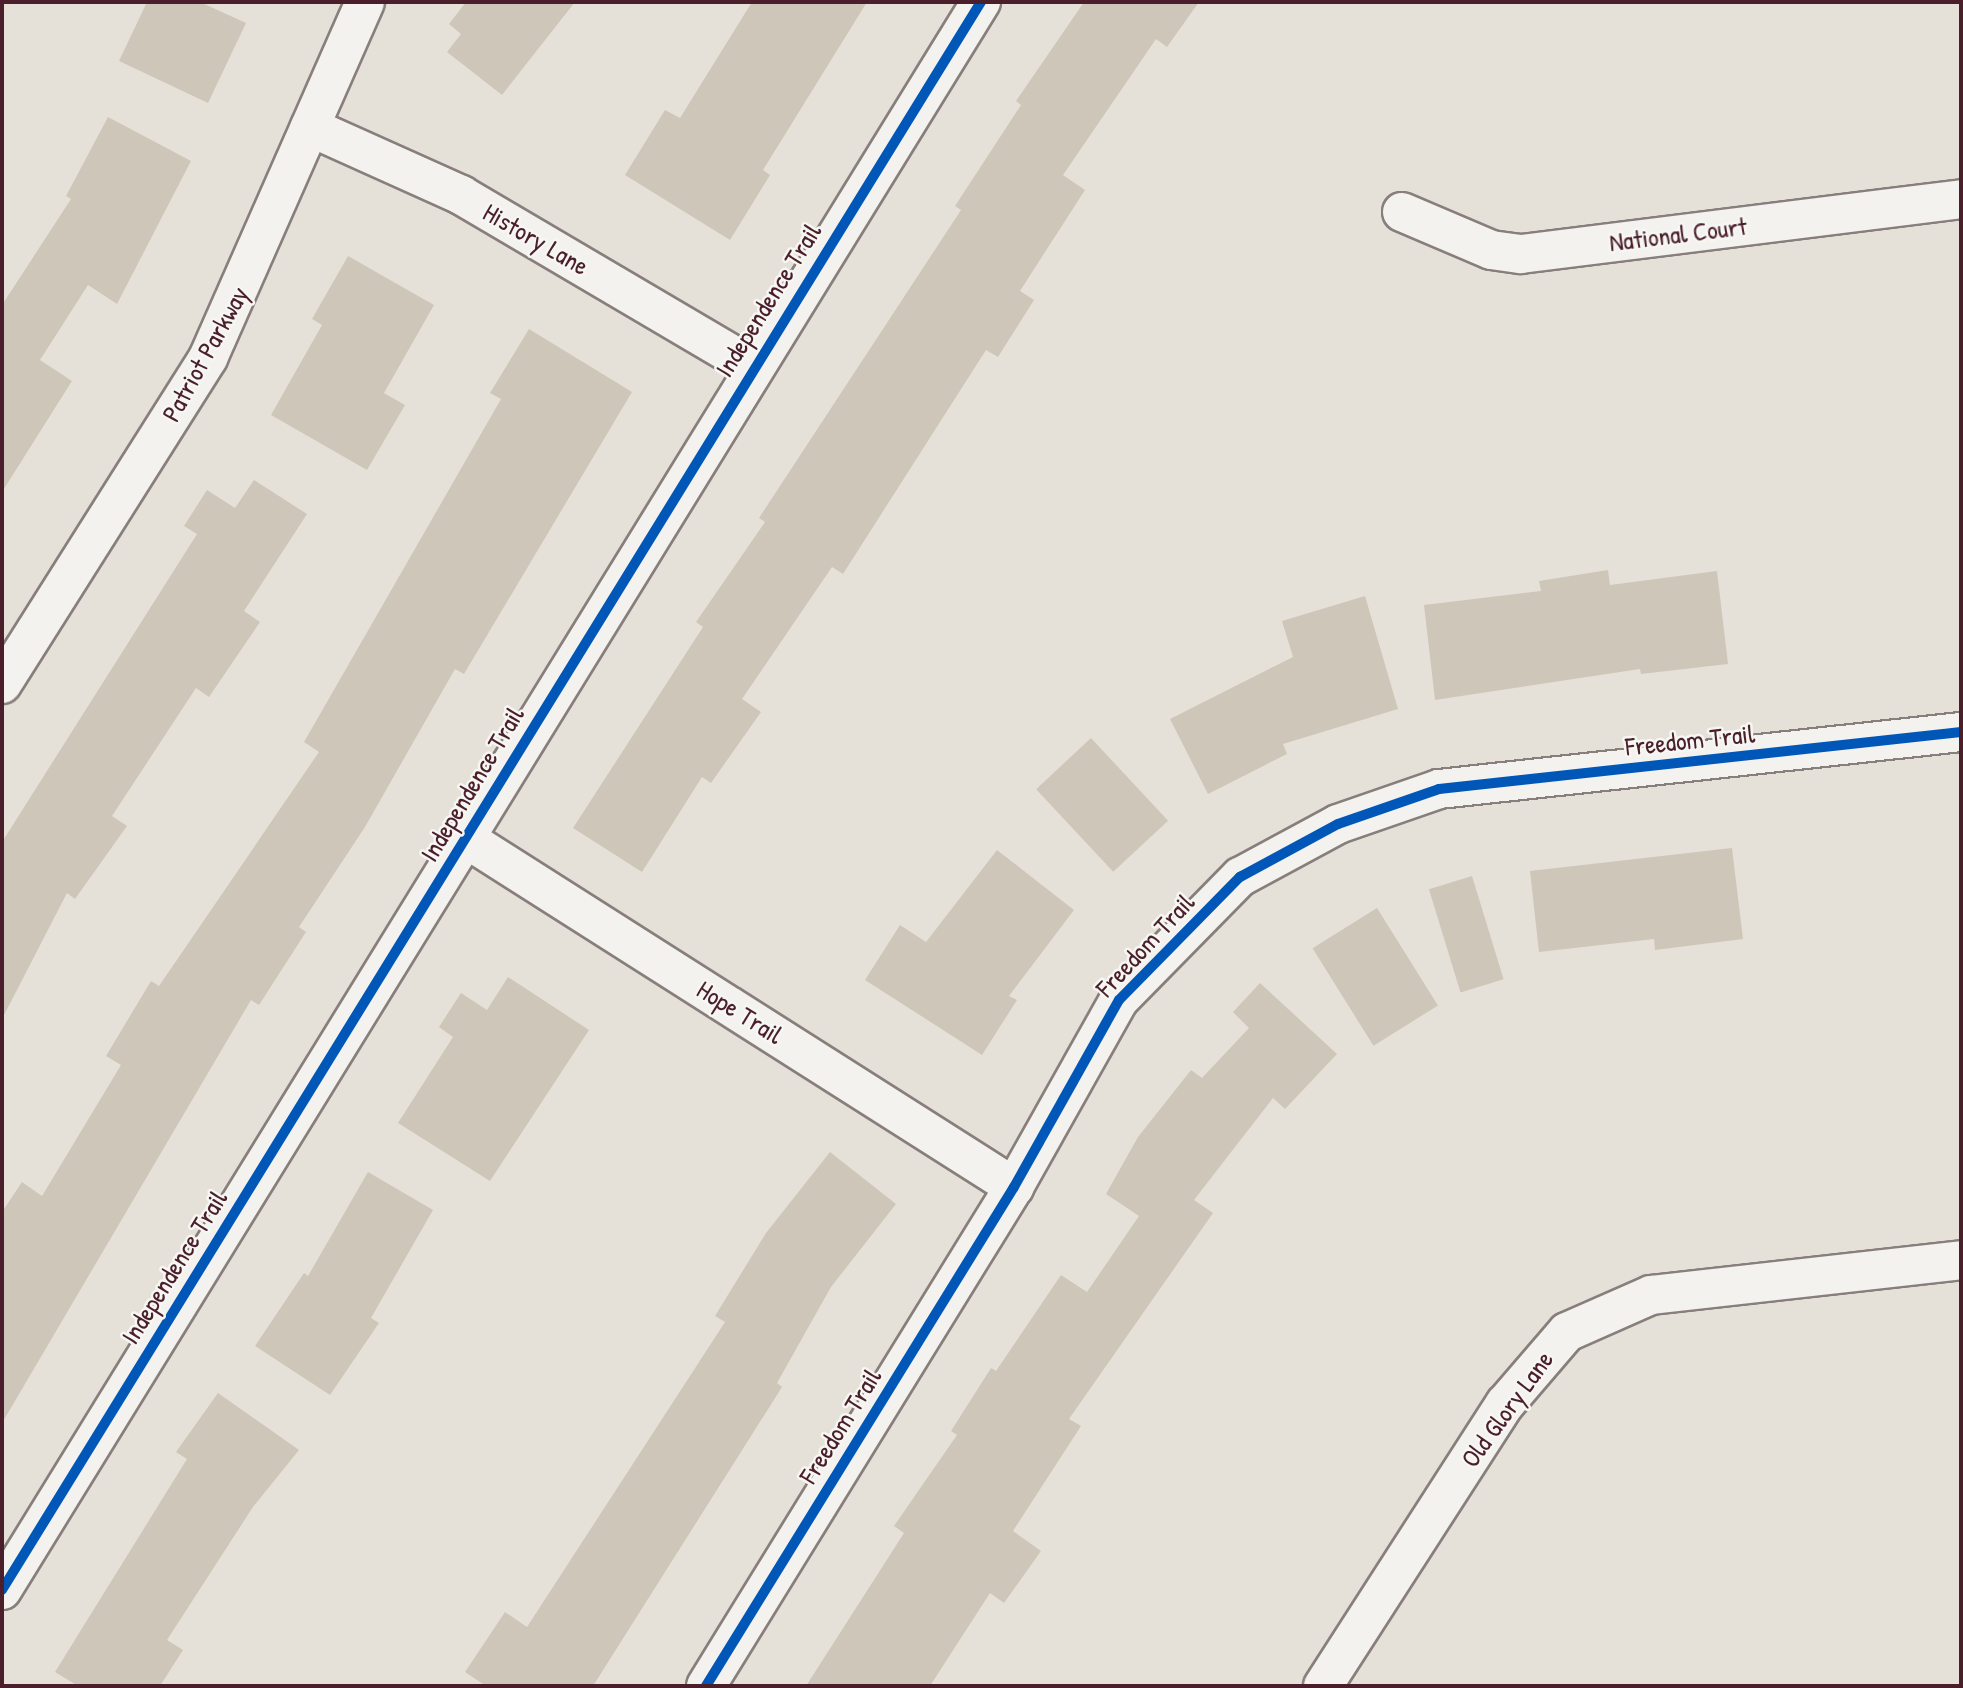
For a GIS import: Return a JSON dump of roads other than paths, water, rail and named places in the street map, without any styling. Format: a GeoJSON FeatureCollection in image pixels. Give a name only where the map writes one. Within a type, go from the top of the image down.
{"type":"FeatureCollection","features":[{"type":"Feature","properties":{"kind":"street","name":"Patriot Parkway"},"geometry":{"type":"LineString","coordinates":[[2,684],[208,358],[365,2]]}},
{"type":"Feature","properties":{"kind":"street","name":"Independence Trail"},"geometry":{"type":"LineString","coordinates":[[2,1590],[753,367],[981,2]]}},
{"type":"Feature","properties":{"kind":"street","name":"History Lane"},"geometry":{"type":"LineString","coordinates":[[310,127],[461,195],[753,367]]}},
{"type":"Feature","properties":{"kind":"street","name":"National Court"},"geometry":{"type":"LineString","coordinates":[[1402,212],[1491,250],[1521,254],[1961,200]]}},
{"type":"Feature","properties":{"kind":"street","name":"Freedom Trail"},"geometry":{"type":"LineString","coordinates":[[706,1686],[1014,1186],[1119,1000],[1240,877],[1338,824],[1439,789],[1961,732]]}},
{"type":"Feature","properties":{"kind":"street","name":"Hope Trail"},"geometry":{"type":"LineString","coordinates":[[465,838],[1014,1186]]}},
{"type":"Feature","properties":{"kind":"street","name":"Old Glory Lane"},"geometry":{"type":"LineString","coordinates":[[1323,1686],[1505,1404],[1567,1332],[1651,1295],[1961,1260]]}}]}
